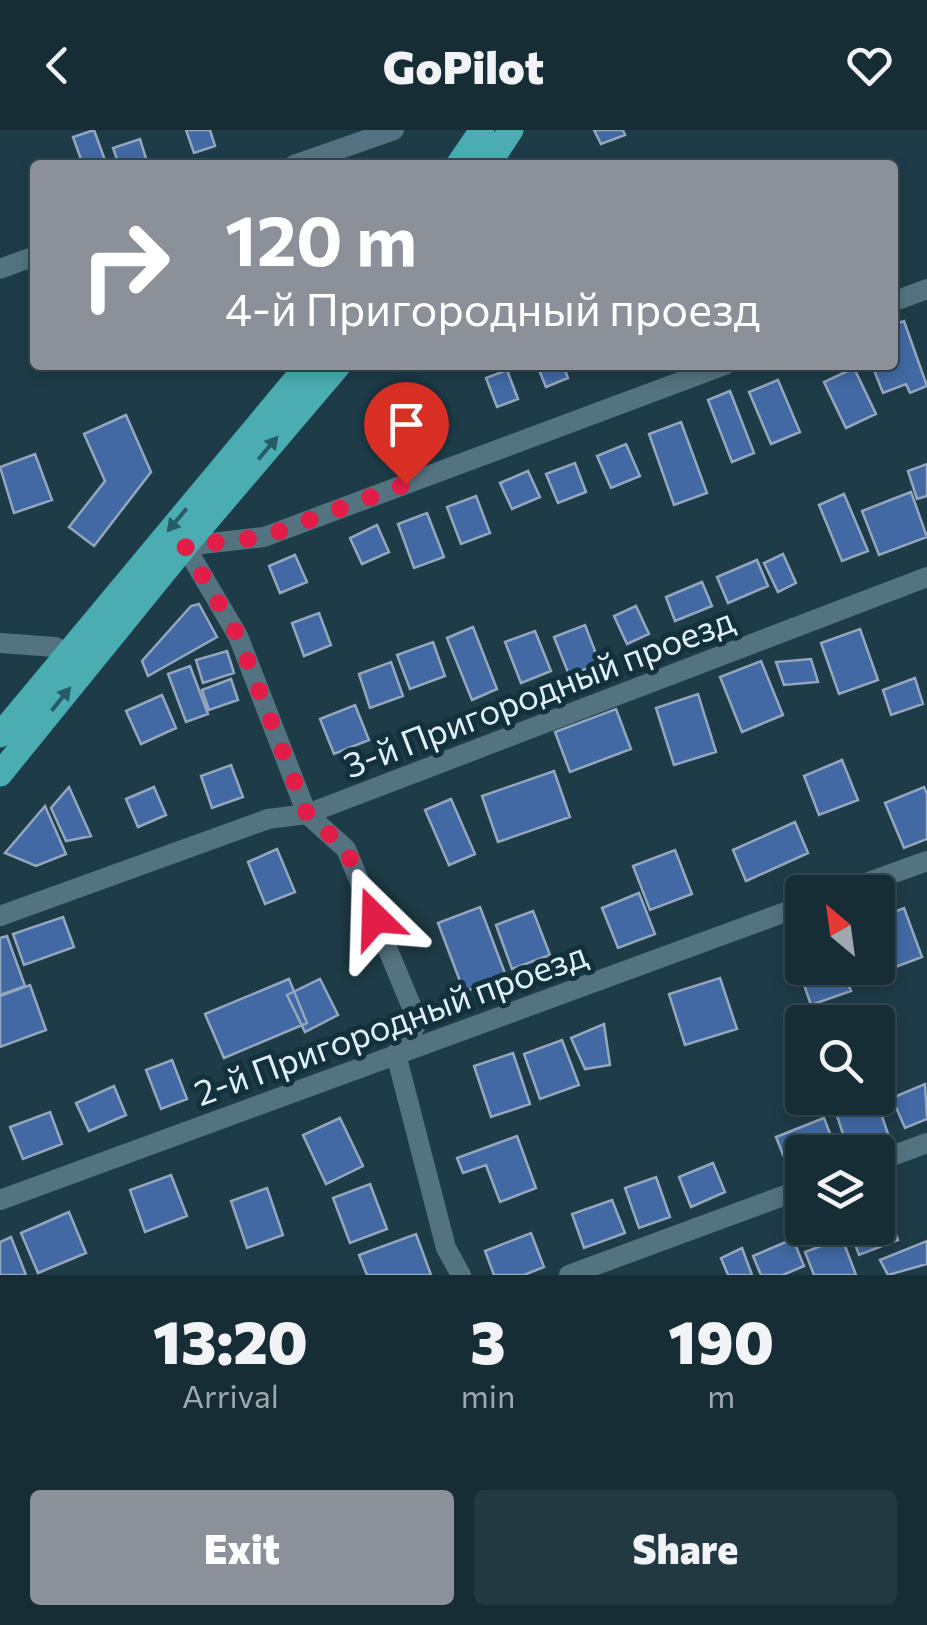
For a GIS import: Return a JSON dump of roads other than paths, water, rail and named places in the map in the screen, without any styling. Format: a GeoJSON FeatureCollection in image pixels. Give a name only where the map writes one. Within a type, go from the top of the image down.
{"type":"FeatureCollection","features":[{"type":"Feature","properties":{"kind":"main road"},"geometry":{"type":"LineString","coordinates":[[461,160],[482,130]]}},
{"type":"Feature","properties":{"kind":"main road"},"geometry":{"type":"LineString","coordinates":[[491,160],[511,130]]}},
{"type":"Feature","properties":{"kind":"main road"},"geometry":{"type":"LineString","coordinates":[[0,774],[79,659],[304,370]]}},
{"type":"Feature","properties":{"kind":"main road"},"geometry":{"type":"LineString","coordinates":[[0,735],[79,659],[185,546],[335,370]]}},
{"type":"Feature","properties":{"kind":"street"},"geometry":{"type":"LineString","coordinates":[[308,160],[394,130]]}},
{"type":"Feature","properties":{"kind":"street"},"geometry":{"type":"LineString","coordinates":[[0,268],[30,258]]}},
{"type":"Feature","properties":{"kind":"street"},"geometry":{"type":"LineString","coordinates":[[898,300],[927,290]]}},
{"type":"Feature","properties":{"kind":"street"},"geometry":{"type":"LineString","coordinates":[[461,1275],[446,1248],[396,1054],[418,1022],[346,849],[307,814],[238,636],[185,546],[264,537],[711,370]]}},
{"type":"Feature","properties":{"kind":"street","name":"3-й Пригородный проезд"},"geometry":{"type":"LineString","coordinates":[[0,916],[268,819],[307,814],[927,577]]}},
{"type":"Feature","properties":{"kind":"street"},"geometry":{"type":"LineString","coordinates":[[0,643],[55,647],[79,659]]}},
{"type":"Feature","properties":{"kind":"street"},"geometry":{"type":"LineString","coordinates":[[888,875],[927,861]]}},
{"type":"Feature","properties":{"kind":"street","name":"2-й Пригородный проезд"},"geometry":{"type":"LineString","coordinates":[[0,1200],[785,912]]}},
{"type":"Feature","properties":{"kind":"street"},"geometry":{"type":"LineString","coordinates":[[895,1155],[927,1143]]}},
{"type":"Feature","properties":{"kind":"street"},"geometry":{"type":"LineString","coordinates":[[569,1275],[785,1195]]}}]}
